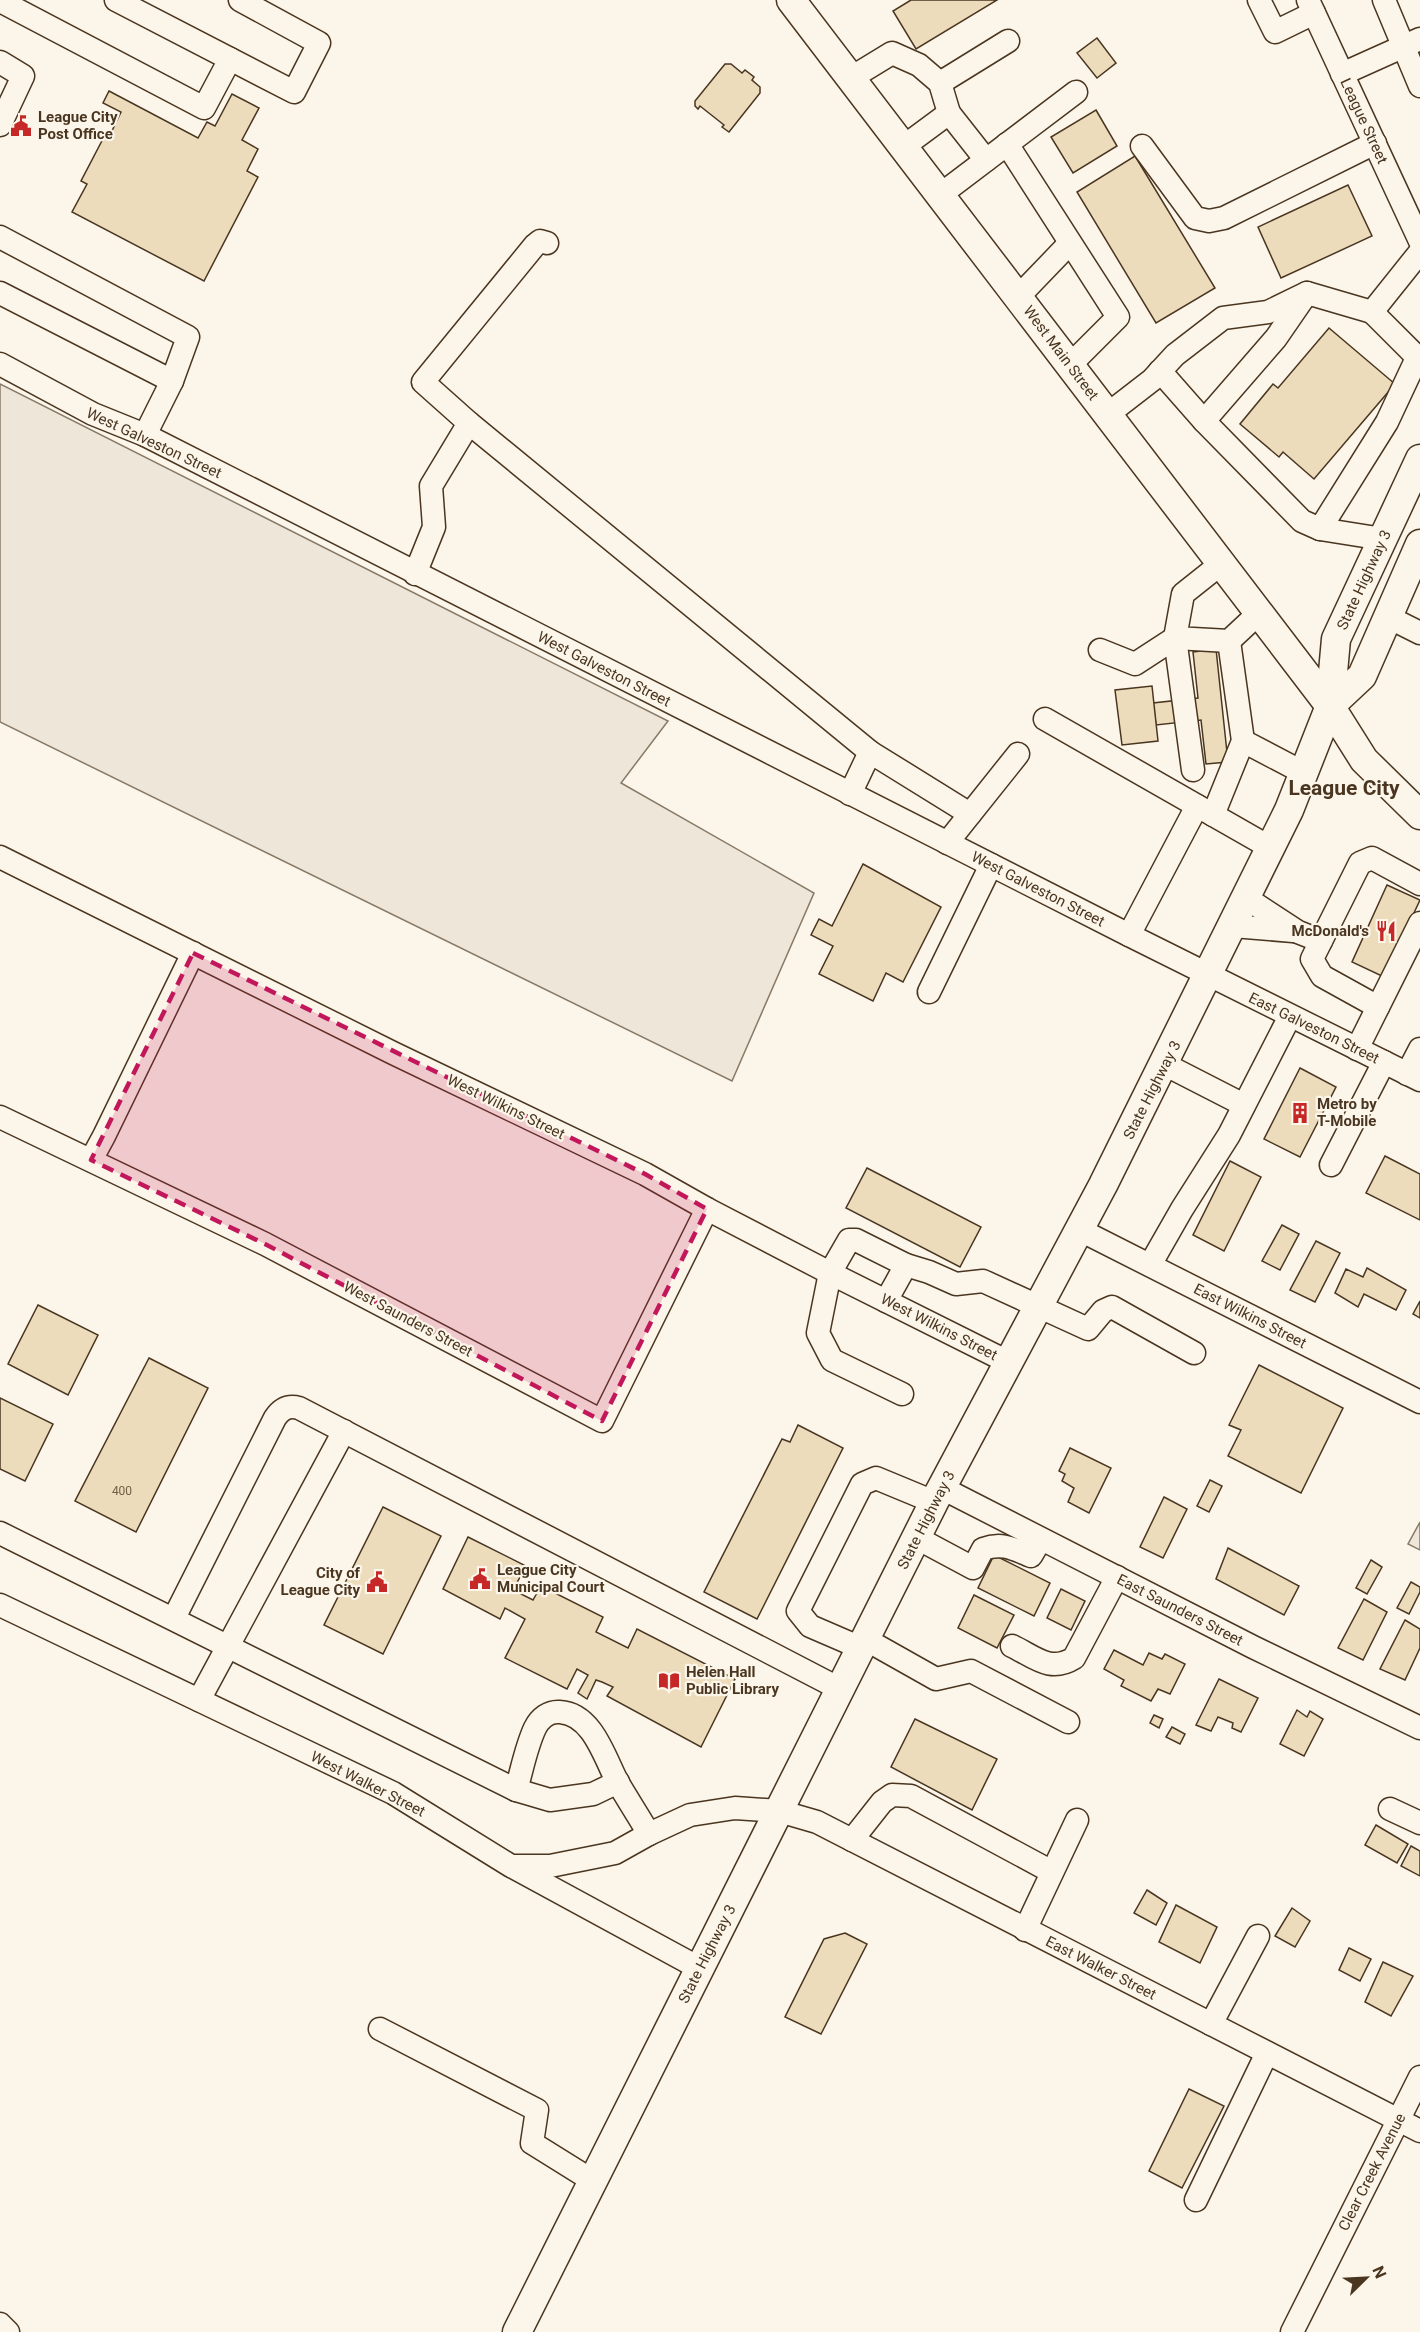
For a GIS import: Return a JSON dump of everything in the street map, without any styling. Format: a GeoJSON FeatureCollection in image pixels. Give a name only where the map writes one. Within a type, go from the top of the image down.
{"type":"FeatureCollection","features":[{"type":"Feature","properties":{"kind":"main road","name":"West Main Street"},"geometry":{"type":"LineString","coordinates":[[791,0],[1330,706],[1364,760],[1415,804]]}},
{"type":"Feature","properties":{"kind":"main road","name":"State Highway 3"},"geometry":{"type":"LineString","coordinates":[[517,2332],[938,1495],[1080,1230],[1271,848],[1330,706],[1336,639],[1420,459]]}},
{"type":"Feature","properties":{"kind":"main road","name":"State Highway 3"},"geometry":{"type":"LineString","coordinates":[[1330,706],[1362,676],[1420,544]]}},
{"type":"Feature","properties":{"kind":"street"},"geometry":{"type":"LineString","coordinates":[[116,0],[294,92],[320,43],[240,0]]}},
{"type":"Feature","properties":{"kind":"street"},"geometry":{"type":"LineString","coordinates":[[1259,0],[1275,32],[1311,7]]}},
{"type":"Feature","properties":{"kind":"street"},"geometry":{"type":"LineString","coordinates":[[1384,0],[1412,43],[1420,86]]}},
{"type":"Feature","properties":{"kind":"street"},"geometry":{"type":"LineString","coordinates":[[4,7],[204,108],[230,59]]}},
{"type":"Feature","properties":{"kind":"street","name":"League Street"},"geometry":{"type":"LineString","coordinates":[[1311,7],[1420,241]]}},
{"type":"Feature","properties":{"kind":"street"},"geometry":{"type":"LineString","coordinates":[[939,83],[1008,41]]}},
{"type":"Feature","properties":{"kind":"street"},"geometry":{"type":"LineString","coordinates":[[1342,74],[1412,43]]}},
{"type":"Feature","properties":{"kind":"street"},"geometry":{"type":"LineString","coordinates":[[851,78],[892,53],[919,65],[939,83],[949,113],[986,160]]}},
{"type":"Feature","properties":{"kind":"street"},"geometry":{"type":"LineString","coordinates":[[0,62],[23,76],[0,125]]}},
{"type":"Feature","properties":{"kind":"street"},"geometry":{"type":"LineString","coordinates":[[940,195],[1076,92]]}},
{"type":"Feature","properties":{"kind":"street"},"geometry":{"type":"LineString","coordinates":[[903,147],[949,113]]}},
{"type":"Feature","properties":{"kind":"street"},"geometry":{"type":"LineString","coordinates":[[1142,146],[1195,218],[1209,221],[1224,218],[1375,143]]}},
{"type":"Feature","properties":{"kind":"street"},"geometry":{"type":"LineString","coordinates":[[1007,144],[1118,317],[1070,365]]}},
{"type":"Feature","properties":{"kind":"street"},"geometry":{"type":"LineString","coordinates":[[0,237],[188,337],[172,381],[145,435]]}},
{"type":"Feature","properties":{"kind":"street"},"geometry":{"type":"LineString","coordinates":[[547,243],[540,241],[535,245],[423,382],[469,423],[870,752],[969,813]]}},
{"type":"Feature","properties":{"kind":"street"},"geometry":{"type":"LineString","coordinates":[[1018,297],[1070,243]]}},
{"type":"Feature","properties":{"kind":"street"},"geometry":{"type":"LineString","coordinates":[[1372,312],[1420,252]]}},
{"type":"Feature","properties":{"kind":"street"},"geometry":{"type":"LineString","coordinates":[[0,293],[172,381]]}},
{"type":"Feature","properties":{"kind":"street"},"geometry":{"type":"LineString","coordinates":[[1204,421],[1276,338],[1307,293]]}},
{"type":"Feature","properties":{"kind":"street"},"geometry":{"type":"LineString","coordinates":[[1108,414],[1152,380],[1175,355],[1223,318],[1268,312],[1307,293],[1372,312],[1418,359],[1387,422],[1320,530]]}},
{"type":"Feature","properties":{"kind":"street","name":"West Galveston Street"},"geometry":{"type":"LineString","coordinates":[[0,364],[93,414],[145,435],[1209,976]]}},
{"type":"Feature","properties":{"kind":"street"},"geometry":{"type":"LineString","coordinates":[[1160,371],[1204,421],[1302,521],[1320,530],[1383,539]]}},
{"type":"Feature","properties":{"kind":"street"},"geometry":{"type":"LineString","coordinates":[[415,574],[434,527],[431,486],[469,423]]}},
{"type":"Feature","properties":{"kind":"street"},"geometry":{"type":"LineString","coordinates":[[1196,805],[1175,638],[1183,594],[1222,563]]}},
{"type":"Feature","properties":{"kind":"street"},"geometry":{"type":"LineString","coordinates":[[1100,650],[1135,664],[1175,638],[1228,641],[1259,613]]}},
{"type":"Feature","properties":{"kind":"street"},"geometry":{"type":"LineString","coordinates":[[1388,617],[1420,633]]}},
{"type":"Feature","properties":{"kind":"street"},"geometry":{"type":"LineString","coordinates":[[1129,935],[1196,805],[1226,784],[1243,741],[1228,641]]}},
{"type":"Feature","properties":{"kind":"street"},"geometry":{"type":"LineString","coordinates":[[1045,719],[1271,848]]}},
{"type":"Feature","properties":{"kind":"street"},"geometry":{"type":"LineString","coordinates":[[1243,741],[1304,772]]}},
{"type":"Feature","properties":{"kind":"street"},"geometry":{"type":"LineString","coordinates":[[850,794],[870,752]]}},
{"type":"Feature","properties":{"kind":"street"},"geometry":{"type":"LineString","coordinates":[[947,843],[1018,754]]}},
{"type":"Feature","properties":{"kind":"street"},"geometry":{"type":"LineString","coordinates":[[1193,770],[1226,784]]}},
{"type":"Feature","properties":{"kind":"street","name":"West Wilkins Street"},"geometry":{"type":"LineString","coordinates":[[0,857],[393,1053],[645,1174],[706,1209],[1008,1362]]}},
{"type":"Feature","properties":{"kind":"street"},"geometry":{"type":"LineString","coordinates":[[1378,1007],[1322,976],[1312,959],[1360,863],[1372,858],[1420,884]]}},
{"type":"Feature","properties":{"kind":"street"},"geometry":{"type":"LineString","coordinates":[[929,992],[991,865]]}},
{"type":"Feature","properties":{"kind":"street"},"geometry":{"type":"LineString","coordinates":[[1246,898],[1298,932],[1321,941]]}},
{"type":"Feature","properties":{"kind":"street"},"geometry":{"type":"LineString","coordinates":[[1357,1049],[1420,924]]}},
{"type":"Feature","properties":{"kind":"street"},"geometry":{"type":"LineString","coordinates":[[1233,926],[1298,932]]}},
{"type":"Feature","properties":{"kind":"street"},"geometry":{"type":"LineString","coordinates":[[91,1160],[193,953]]}},
{"type":"Feature","properties":{"kind":"street","name":"East Galveston Street"},"geometry":{"type":"LineString","coordinates":[[1209,976],[1414,1077]]}},
{"type":"Feature","properties":{"kind":"street"},"geometry":{"type":"LineString","coordinates":[[1150,1265],[1229,1135],[1290,1016]]}},
{"type":"Feature","properties":{"kind":"street"},"geometry":{"type":"LineString","coordinates":[[1414,1077],[1420,1048]]}},
{"type":"Feature","properties":{"kind":"street"},"geometry":{"type":"LineString","coordinates":[[1331,1165],[1384,1062]]}},
{"type":"Feature","properties":{"kind":"street"},"geometry":{"type":"LineString","coordinates":[[1164,1064],[1244,1105]]}},
{"type":"Feature","properties":{"kind":"street","name":"West Saunders Street"},"geometry":{"type":"LineString","coordinates":[[0,1117],[265,1244],[602,1421],[706,1209]]}},
{"type":"Feature","properties":{"kind":"street","name":"East Wilkins Street"},"geometry":{"type":"LineString","coordinates":[[1080,1230],[1420,1402]]}},
{"type":"Feature","properties":{"kind":"street"},"geometry":{"type":"LineString","coordinates":[[902,1394],[832,1360],[818,1333],[830,1273],[849,1240],[856,1240],[906,1265],[956,1284],[983,1281],[1088,1329],[1103,1311],[1112,1307],[1194,1353]]}},
{"type":"Feature","properties":{"kind":"street"},"geometry":{"type":"LineString","coordinates":[[886,1301],[906,1265]]}},
{"type":"Feature","properties":{"kind":"street"},"geometry":{"type":"LineString","coordinates":[[174,1618],[279,1412],[286,1408],[299,1408],[840,1689]]}},
{"type":"Feature","properties":{"kind":"street"},"geometry":{"type":"LineString","coordinates":[[199,1700],[344,1431]]}},
{"type":"Feature","properties":{"kind":"street","name":"East Saunders Street"},"geometry":{"type":"LineString","coordinates":[[863,1644],[810,1626],[798,1611],[862,1484],[876,1478],[938,1495],[1041,1539],[1420,1728]]}},
{"type":"Feature","properties":{"kind":"street"},"geometry":{"type":"LineString","coordinates":[[0,1534],[229,1645],[516,1790],[550,1800],[593,1794],[618,1782]]}},
{"type":"Feature","properties":{"kind":"street"},"geometry":{"type":"LineString","coordinates":[[917,1538],[973,1568],[983,1549],[994,1545],[1006,1546],[1031,1556],[1041,1539]]}},
{"type":"Feature","properties":{"kind":"street"},"geometry":{"type":"LineString","coordinates":[[1012,1646],[1052,1666],[1064,1664],[1074,1658],[1117,1577]]}},
{"type":"Feature","properties":{"kind":"street","name":"West Walker Street"},"geometry":{"type":"LineString","coordinates":[[0,1605],[393,1793],[511,1866],[699,1968]]}},
{"type":"Feature","properties":{"kind":"street"},"geometry":{"type":"LineString","coordinates":[[863,1644],[936,1679],[971,1671],[1068,1722]]}},
{"type":"Feature","properties":{"kind":"street"},"geometry":{"type":"LineString","coordinates":[[516,1790],[535,1728],[542,1718],[553,1712],[566,1712],[582,1721],[593,1734],[649,1834]]}},
{"type":"Feature","properties":{"kind":"street"},"geometry":{"type":"LineString","coordinates":[[852,1840],[882,1802],[892,1795],[911,1796],[1052,1872]]}},
{"type":"Feature","properties":{"kind":"street"},"geometry":{"type":"LineString","coordinates":[[511,1866],[550,1866],[615,1853],[690,1815],[735,1808],[779,1811]]}},
{"type":"Feature","properties":{"kind":"street"},"geometry":{"type":"LineString","coordinates":[[1390,1809],[1420,1823]]}},
{"type":"Feature","properties":{"kind":"street","name":"East Walker Street"},"geometry":{"type":"LineString","coordinates":[[779,1811],[817,1822],[1420,2131]]}},
{"type":"Feature","properties":{"kind":"street"},"geometry":{"type":"LineString","coordinates":[[1025,1929],[1077,1820]]}},
{"type":"Feature","properties":{"kind":"street"},"geometry":{"type":"LineString","coordinates":[[1211,2024],[1258,1936]]}},
{"type":"Feature","properties":{"kind":"street"},"geometry":{"type":"LineString","coordinates":[[380,2029],[537,2110],[532,2143],[593,2181]]}},
{"type":"Feature","properties":{"kind":"street"},"geometry":{"type":"LineString","coordinates":[[1196,2200],[1268,2053]]}},
{"type":"Feature","properties":{"kind":"street","name":"Clear Creek Avenue"},"geometry":{"type":"LineString","coordinates":[[1292,2332],[1420,2077]]}},
{"type":"Feature","properties":{"kind":"street"},"geometry":{"type":"LineString","coordinates":[[0,2324],[9,2332]]}},
{"type":"Feature","properties":{"kind":"highlighted area"},"geometry":{"type":"Polygon","coordinates":[[[193,953],[645,1174],[707,1209],[602,1421],[265,1244],[91,1160],[193,953]]]}},
{"type":"Feature","properties":{"kind":"shaded area"},"geometry":{"type":"Polygon","coordinates":[[[0,384],[668,721],[621,783],[814,893],[732,1081],[0,722],[0,384]]]}},
{"type":"Feature","properties":{"kind":"shaded area"},"geometry":{"type":"Polygon","coordinates":[[[1420,1522],[1420,1550],[1408,1544],[1420,1522]]]}},
{"type":"Feature","properties":{"kind":"building"},"geometry":{"type":"Polygon","coordinates":[[[911,0],[997,0],[916,49],[893,11],[911,0]]]}},
{"type":"Feature","properties":{"kind":"building"},"geometry":{"type":"Polygon","coordinates":[[[1097,38],[1116,63],[1097,78],[1077,53],[1097,38]]]}},
{"type":"Feature","properties":{"kind":"building"},"geometry":{"type":"Polygon","coordinates":[[[725,64],[731,64],[742,73],[745,70],[754,77],[752,80],[760,87],[760,93],[729,132],[722,127],[724,125],[700,106],[698,109],[695,106],[695,101],[725,64]]]}},
{"type":"Feature","properties":{"kind":"building"},"geometry":{"type":"Polygon","coordinates":[[[109,91],[198,138],[207,122],[215,126],[232,94],[259,108],[242,140],[258,149],[247,171],[258,177],[204,281],[72,212],[87,184],[81,181],[105,135],[109,137],[121,112],[103,103],[109,91]]]}},
{"type":"Feature","properties":{"kind":"building"},"geometry":{"type":"Polygon","coordinates":[[[1096,110],[1117,146],[1073,173],[1051,137],[1096,110]]]}},
{"type":"Feature","properties":{"kind":"building"},"geometry":{"type":"Polygon","coordinates":[[[1135,156],[1215,288],[1156,323],[1077,192],[1135,156]]]}},
{"type":"Feature","properties":{"kind":"building"},"geometry":{"type":"Polygon","coordinates":[[[1348,185],[1372,236],[1281,278],[1258,227],[1348,185]]]}},
{"type":"Feature","properties":{"kind":"building"},"geometry":{"type":"Polygon","coordinates":[[[1329,328],[1395,384],[1314,479],[1283,452],[1279,457],[1240,424],[1273,384],[1278,388],[1329,328]]]}},
{"type":"Feature","properties":{"kind":"building"},"geometry":{"type":"Polygon","coordinates":[[[1216,649],[1228,762],[1206,764],[1201,720],[1156,725],[1153,703],[1198,698],[1193,652],[1216,649]]]}},
{"type":"Feature","properties":{"kind":"building"},"geometry":{"type":"Polygon","coordinates":[[[1152,686],[1158,741],[1122,745],[1115,690],[1152,686]]]}},
{"type":"Feature","properties":{"kind":"building"},"geometry":{"type":"Polygon","coordinates":[[[863,864],[941,907],[903,982],[886,973],[873,1001],[819,974],[833,946],[811,935],[819,919],[832,926],[863,864]]]}},
{"type":"Feature","properties":{"kind":"building","name":"McDonald's"},"geometry":{"type":"Polygon","coordinates":[[[1387,885],[1420,900],[1384,977],[1352,962],[1387,885]]]}},
{"type":"Feature","properties":{"kind":"building","name":"Metro by T-Mobile"},"geometry":{"type":"Polygon","coordinates":[[[1300,1068],[1336,1087],[1300,1157],[1264,1139],[1300,1068]]]}},
{"type":"Feature","properties":{"kind":"building"},"geometry":{"type":"Polygon","coordinates":[[[1385,1156],[1420,1174],[1420,1220],[1366,1193],[1385,1156]]]}},
{"type":"Feature","properties":{"kind":"building"},"geometry":{"type":"Polygon","coordinates":[[[1230,1161],[1261,1177],[1224,1251],[1193,1235],[1230,1161]]]}},
{"type":"Feature","properties":{"kind":"building"},"geometry":{"type":"Polygon","coordinates":[[[867,1168],[981,1227],[960,1267],[846,1208],[867,1168]]]}},
{"type":"Feature","properties":{"kind":"building"},"geometry":{"type":"Polygon","coordinates":[[[1282,1225],[1299,1234],[1280,1270],[1262,1261],[1282,1225]]]}},
{"type":"Feature","properties":{"kind":"building"},"geometry":{"type":"Polygon","coordinates":[[[1316,1241],[1340,1253],[1315,1302],[1290,1290],[1316,1241]]]}},
{"type":"Feature","properties":{"kind":"building"},"geometry":{"type":"Polygon","coordinates":[[[1367,1268],[1406,1290],[1396,1310],[1364,1294],[1358,1307],[1335,1293],[1346,1269],[1363,1277],[1367,1268]]]}},
{"type":"Feature","properties":{"kind":"building"},"geometry":{"type":"Polygon","coordinates":[[[1420,1301],[1420,1318],[1413,1314],[1420,1301]]]}},
{"type":"Feature","properties":{"kind":"building"},"geometry":{"type":"Polygon","coordinates":[[[38,1305],[98,1335],[68,1395],[8,1364],[38,1305]]]}},
{"type":"Feature","properties":{"kind":"building"},"geometry":{"type":"Polygon","coordinates":[[[149,1358],[208,1388],[136,1532],[75,1501],[149,1358]]]}},
{"type":"Feature","properties":{"kind":"building"},"geometry":{"type":"Polygon","coordinates":[[[1259,1365],[1343,1408],[1301,1493],[1228,1456],[1241,1430],[1229,1425],[1259,1365]]]}},
{"type":"Feature","properties":{"kind":"building"},"geometry":{"type":"Polygon","coordinates":[[[0,1398],[53,1424],[25,1481],[0,1469],[0,1398]]]}},
{"type":"Feature","properties":{"kind":"building"},"geometry":{"type":"Polygon","coordinates":[[[798,1425],[843,1448],[757,1619],[704,1592],[782,1439],[790,1442],[798,1425]]]}},
{"type":"Feature","properties":{"kind":"building"},"geometry":{"type":"Polygon","coordinates":[[[1070,1448],[1111,1468],[1089,1513],[1068,1502],[1074,1488],[1062,1481],[1065,1474],[1059,1471],[1070,1448]]]}},
{"type":"Feature","properties":{"kind":"building"},"geometry":{"type":"Polygon","coordinates":[[[1210,1480],[1222,1486],[1209,1512],[1197,1506],[1210,1480]]]}},
{"type":"Feature","properties":{"kind":"building"},"geometry":{"type":"Polygon","coordinates":[[[1164,1497],[1187,1509],[1163,1558],[1140,1547],[1164,1497]]]}},
{"type":"Feature","properties":{"kind":"building"},"geometry":{"type":"Polygon","coordinates":[[[383,1507],[441,1536],[383,1654],[324,1625],[383,1507]]]}},
{"type":"Feature","properties":{"kind":"building"},"geometry":{"type":"Polygon","coordinates":[[[468,1537],[526,1566],[513,1590],[533,1600],[541,1586],[603,1617],[596,1632],[628,1648],[637,1629],[735,1679],[701,1747],[607,1696],[613,1687],[602,1682],[596,1680],[587,1699],[578,1693],[588,1675],[577,1669],[567,1689],[505,1658],[525,1619],[505,1608],[500,1619],[443,1589],[468,1537]]]}},
{"type":"Feature","properties":{"kind":"building"},"geometry":{"type":"Polygon","coordinates":[[[1228,1548],[1299,1586],[1284,1615],[1216,1579],[1228,1548]]]}},
{"type":"Feature","properties":{"kind":"building"},"geometry":{"type":"Polygon","coordinates":[[[994,1555],[1050,1583],[1034,1616],[978,1588],[994,1555]]]}},
{"type":"Feature","properties":{"kind":"building"},"geometry":{"type":"Polygon","coordinates":[[[1371,1560],[1382,1567],[1367,1594],[1356,1588],[1371,1560]]]}},
{"type":"Feature","properties":{"kind":"building"},"geometry":{"type":"Polygon","coordinates":[[[1411,1582],[1420,1587],[1420,1592],[1409,1614],[1397,1608],[1411,1582]]]}},
{"type":"Feature","properties":{"kind":"building"},"geometry":{"type":"Polygon","coordinates":[[[1061,1589],[1085,1601],[1071,1630],[1047,1618],[1061,1589]]]}},
{"type":"Feature","properties":{"kind":"building"},"geometry":{"type":"Polygon","coordinates":[[[974,1595],[1014,1615],[997,1648],[958,1628],[974,1595]]]}},
{"type":"Feature","properties":{"kind":"building"},"geometry":{"type":"Polygon","coordinates":[[[1364,1599],[1387,1612],[1363,1660],[1338,1648],[1364,1599]]]}},
{"type":"Feature","properties":{"kind":"building"},"geometry":{"type":"Polygon","coordinates":[[[1405,1620],[1420,1629],[1420,1648],[1405,1680],[1380,1669],[1405,1620]]]}},
{"type":"Feature","properties":{"kind":"building"},"geometry":{"type":"Polygon","coordinates":[[[1114,1650],[1143,1665],[1149,1653],[1162,1659],[1165,1654],[1185,1664],[1170,1694],[1158,1689],[1151,1701],[1121,1686],[1124,1680],[1104,1669],[1114,1650]]]}},
{"type":"Feature","properties":{"kind":"building"},"geometry":{"type":"Polygon","coordinates":[[[1219,1679],[1258,1698],[1241,1732],[1232,1728],[1233,1723],[1218,1717],[1211,1731],[1196,1725],[1219,1679]]]}},
{"type":"Feature","properties":{"kind":"building"},"geometry":{"type":"Polygon","coordinates":[[[1297,1710],[1307,1717],[1310,1711],[1323,1719],[1304,1756],[1280,1744],[1297,1710]]]}},
{"type":"Feature","properties":{"kind":"building"},"geometry":{"type":"Polygon","coordinates":[[[1154,1715],[1163,1719],[1159,1728],[1150,1723],[1154,1715]]]}},
{"type":"Feature","properties":{"kind":"building"},"geometry":{"type":"Polygon","coordinates":[[[915,1719],[997,1759],[972,1810],[891,1767],[915,1719]]]}},
{"type":"Feature","properties":{"kind":"building"},"geometry":{"type":"Polygon","coordinates":[[[1172,1727],[1185,1734],[1180,1744],[1166,1737],[1172,1727]]]}},
{"type":"Feature","properties":{"kind":"building"},"geometry":{"type":"Polygon","coordinates":[[[1376,1825],[1408,1844],[1397,1863],[1365,1845],[1376,1825]]]}},
{"type":"Feature","properties":{"kind":"building"},"geometry":{"type":"Polygon","coordinates":[[[1411,1846],[1420,1851],[1420,1876],[1401,1866],[1411,1846]]]}},
{"type":"Feature","properties":{"kind":"building"},"geometry":{"type":"Polygon","coordinates":[[[1147,1890],[1167,1903],[1156,1925],[1134,1913],[1147,1890]]]}},
{"type":"Feature","properties":{"kind":"building"},"geometry":{"type":"Polygon","coordinates":[[[1176,1905],[1217,1927],[1200,1963],[1159,1942],[1176,1905]]]}},
{"type":"Feature","properties":{"kind":"building"},"geometry":{"type":"Polygon","coordinates":[[[1292,1908],[1310,1921],[1295,1947],[1275,1936],[1292,1908]]]}},
{"type":"Feature","properties":{"kind":"building"},"geometry":{"type":"Polygon","coordinates":[[[845,1933],[867,1944],[821,2034],[785,2017],[824,1939],[845,1933]]]}},
{"type":"Feature","properties":{"kind":"building"},"geometry":{"type":"Polygon","coordinates":[[[1349,1948],[1371,1959],[1360,1981],[1339,1970],[1349,1948]]]}},
{"type":"Feature","properties":{"kind":"building"},"geometry":{"type":"Polygon","coordinates":[[[1383,1962],[1413,1976],[1391,2016],[1365,2002],[1383,1962]]]}},
{"type":"Feature","properties":{"kind":"building"},"geometry":{"type":"Polygon","coordinates":[[[1189,2089],[1224,2106],[1182,2188],[1149,2171],[1189,2089]]]}},
{"type":"Feature","properties":{"kind":"place","name":"League City Post Office"},"geometry":{"type":"Point","coordinates":[21,126]}},
{"type":"Feature","properties":{"kind":"place","name":"McDonald's"},"geometry":{"type":"Point","coordinates":[1386,931]}},
{"type":"Feature","properties":{"kind":"place","name":"Metro by T-Mobile"},"geometry":{"type":"Point","coordinates":[1300,1113]}},
{"type":"Feature","properties":{"kind":"place","name":"League City Municipal Court"},"geometry":{"type":"Point","coordinates":[480,1579]}},
{"type":"Feature","properties":{"kind":"place","name":"City of League City"},"geometry":{"type":"Point","coordinates":[377,1582]}},
{"type":"Feature","properties":{"kind":"place","name":"Helen Hall Public Library"},"geometry":{"type":"Point","coordinates":[669,1681]}},
{"type":"Feature","properties":{"kind":"district","name":"League City"},"geometry":{"type":"Point","coordinates":[1344,788]}}]}
